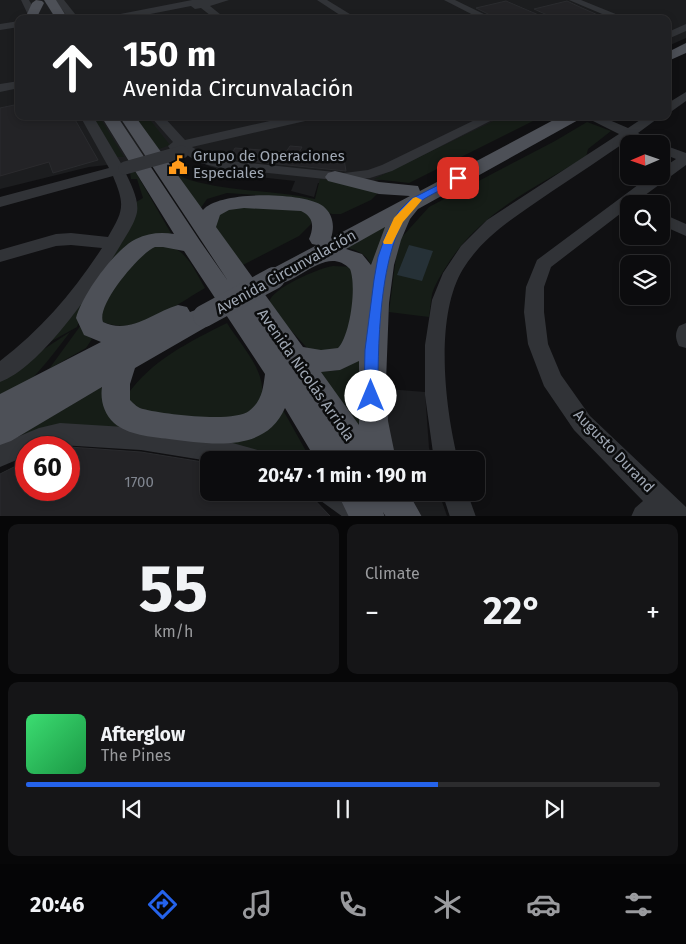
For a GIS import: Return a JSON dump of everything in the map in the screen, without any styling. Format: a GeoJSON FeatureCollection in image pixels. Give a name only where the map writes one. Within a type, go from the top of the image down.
{"type":"FeatureCollection","features":[{"type":"Feature","properties":{"kind":"main road"},"geometry":{"type":"LineString","coordinates":[[39,7],[54,15]]}},
{"type":"Feature","properties":{"kind":"main road"},"geometry":{"type":"LineString","coordinates":[[671,56],[686,48]]}},
{"type":"Feature","properties":{"kind":"main road"},"geometry":{"type":"LineString","coordinates":[[671,68],[686,60]]}},
{"type":"Feature","properties":{"kind":"main road","name":"Avenida Nicolás Arriola"},"geometry":{"type":"LineString","coordinates":[[112,120],[199,238],[286,363],[359,451]]}},
{"type":"Feature","properties":{"kind":"main road","name":"Avenida Nicolás Arriola"},"geometry":{"type":"LineString","coordinates":[[130,120],[199,238]]}},
{"type":"Feature","properties":{"kind":"main road","name":"Avenida Circunvalación"},"geometry":{"type":"LineString","coordinates":[[413,196],[546,120]]}},
{"type":"Feature","properties":{"kind":"main road","name":"Avenida Circunvalación"},"geometry":{"type":"LineString","coordinates":[[0,431],[125,360],[199,311],[413,196],[566,120]]}},
{"type":"Feature","properties":{"kind":"main road"},"geometry":{"type":"LineString","coordinates":[[335,177],[413,196],[391,234],[380,280],[371,372],[372,414],[378,451]]}},
{"type":"Feature","properties":{"kind":"main road"},"geometry":{"type":"LineString","coordinates":[[125,360],[118,378],[116,394],[118,406],[124,413],[143,422],[214,432],[241,429],[268,412],[277,394],[286,363],[336,361],[350,353],[358,339],[366,285],[363,269],[357,262],[317,247],[323,229],[320,215],[313,209],[295,204],[254,202],[227,204],[209,216],[199,238],[161,240],[148,242],[136,247],[128,254],[95,301],[89,318],[93,328],[105,333],[121,335],[142,333]]}},
{"type":"Feature","properties":{"kind":"main road","name":"Avenida Circunvalación"},"geometry":{"type":"LineString","coordinates":[[0,408],[142,333],[199,311]]}},
{"type":"Feature","properties":{"kind":"main road","name":"Avenida Nicolás Arriola"},"geometry":{"type":"LineString","coordinates":[[286,363],[329,451]]}},
{"type":"Feature","properties":{"kind":"main road"},"geometry":{"type":"LineString","coordinates":[[358,501],[367,516]]}},
{"type":"Feature","properties":{"kind":"main road"},"geometry":{"type":"LineString","coordinates":[[395,501],[406,516]]}},
{"type":"Feature","properties":{"kind":"street"},"geometry":{"type":"LineString","coordinates":[[25,0],[39,7]]}},
{"type":"Feature","properties":{"kind":"street"},"geometry":{"type":"LineString","coordinates":[[59,0],[71,15]]}},
{"type":"Feature","properties":{"kind":"street"},"geometry":{"type":"LineString","coordinates":[[146,15],[201,1],[225,0]]}},
{"type":"Feature","properties":{"kind":"street"},"geometry":{"type":"LineString","coordinates":[[321,0],[346,15]]}},
{"type":"Feature","properties":{"kind":"street"},"geometry":{"type":"LineString","coordinates":[[448,0],[480,15]]}},
{"type":"Feature","properties":{"kind":"street"},"geometry":{"type":"LineString","coordinates":[[573,0],[612,15]]}},
{"type":"Feature","properties":{"kind":"street"},"geometry":{"type":"LineString","coordinates":[[201,1],[217,15]]}},
{"type":"Feature","properties":{"kind":"street"},"geometry":{"type":"LineString","coordinates":[[134,15],[165,10]]}},
{"type":"Feature","properties":{"kind":"street"},"geometry":{"type":"LineString","coordinates":[[0,27],[15,25]]}},
{"type":"Feature","properties":{"kind":"street"},"geometry":{"type":"LineString","coordinates":[[671,34],[686,27]]}},
{"type":"Feature","properties":{"kind":"street"},"geometry":{"type":"LineString","coordinates":[[671,37],[686,42]]}},
{"type":"Feature","properties":{"kind":"street"},"geometry":{"type":"LineString","coordinates":[[0,88],[15,85]]}},
{"type":"Feature","properties":{"kind":"street"},"geometry":{"type":"LineString","coordinates":[[671,106],[686,96]]}},
{"type":"Feature","properties":{"kind":"street"},"geometry":{"type":"LineString","coordinates":[[0,373],[46,336],[76,298],[113,243],[129,215],[128,196],[119,166],[89,120]]}},
{"type":"Feature","properties":{"kind":"street"},"geometry":{"type":"LineString","coordinates":[[160,120],[185,147],[207,161],[228,166],[335,177],[370,174],[395,164],[486,120]]}},
{"type":"Feature","properties":{"kind":"street"},"geometry":{"type":"LineString","coordinates":[[0,202],[185,147],[293,120]]}},
{"type":"Feature","properties":{"kind":"street"},"geometry":{"type":"LineString","coordinates":[[598,120],[632,135]]}},
{"type":"Feature","properties":{"kind":"street"},"geometry":{"type":"LineString","coordinates":[[445,451],[440,423],[436,346],[443,294],[458,262],[470,246],[494,224],[649,120]]}},
{"type":"Feature","properties":{"kind":"street"},"geometry":{"type":"LineString","coordinates":[[670,152],[686,158]]}},
{"type":"Feature","properties":{"kind":"street","name":"Augusto Durand"},"geometry":{"type":"LineString","coordinates":[[670,170],[686,158]]}},
{"type":"Feature","properties":{"kind":"street"},"geometry":{"type":"LineString","coordinates":[[0,191],[119,166]]}},
{"type":"Feature","properties":{"kind":"street","name":"Augusto Durand"},"geometry":{"type":"LineString","coordinates":[[638,195],[650,185]]}},
{"type":"Feature","properties":{"kind":"street","name":"Augusto Durand"},"geometry":{"type":"LineString","coordinates":[[620,209],[543,264],[535,287],[534,312],[538,344],[552,380],[582,423],[662,511]]}},
{"type":"Feature","properties":{"kind":"street"},"geometry":{"type":"LineString","coordinates":[[670,223],[686,231]]}},
{"type":"Feature","properties":{"kind":"street"},"geometry":{"type":"LineString","coordinates":[[0,256],[56,240],[71,239],[113,243]]}},
{"type":"Feature","properties":{"kind":"street"},"geometry":{"type":"LineString","coordinates":[[0,266],[14,256],[34,246]]}},
{"type":"Feature","properties":{"kind":"street"},"geometry":{"type":"LineString","coordinates":[[686,331],[686,340]]}},
{"type":"Feature","properties":{"kind":"street"},"geometry":{"type":"LineString","coordinates":[[0,456],[39,439],[60,434],[141,439],[216,451]]}},
{"type":"Feature","properties":{"kind":"street"},"geometry":{"type":"LineString","coordinates":[[344,501],[367,516]]}},
{"type":"Feature","properties":{"kind":"street"},"geometry":{"type":"LineString","coordinates":[[458,501],[464,516]]}},
{"type":"Feature","properties":{"kind":"shaded area"},"geometry":{"type":"Polygon","coordinates":[[[0,0],[686,0],[686,38],[671,45],[671,15],[15,15],[15,120],[512,120],[409,175],[343,186],[318,183],[314,197],[291,191],[295,181],[224,173],[188,156],[89,167],[0,189],[0,0]]]}},
{"type":"Feature","properties":{"kind":"shaded area"},"geometry":{"type":"Polygon","coordinates":[[[93,120],[101,120],[124,157],[115,157],[93,120]]]}},
{"type":"Feature","properties":{"kind":"shaded area"},"geometry":{"type":"Polygon","coordinates":[[[136,120],[150,120],[170,145],[156,150],[136,120]]]}},
{"type":"Feature","properties":{"kind":"shaded area"},"geometry":{"type":"Polygon","coordinates":[[[496,120],[535,120],[409,183],[374,179],[496,120]]]}},
{"type":"Feature","properties":{"kind":"shaded area"},"geometry":{"type":"Polygon","coordinates":[[[587,122],[611,131],[588,149],[586,157],[509,203],[474,232],[459,248],[436,283],[432,294],[429,317],[389,312],[396,257],[401,238],[429,207],[555,141],[587,122]]]}},
{"type":"Feature","properties":{"kind":"shaded area"},"geometry":{"type":"Polygon","coordinates":[[[170,169],[187,179],[205,184],[315,199],[320,179],[343,182],[377,192],[377,194],[371,200],[341,214],[332,214],[284,197],[227,193],[207,199],[200,209],[170,169]]]}},
{"type":"Feature","properties":{"kind":"shaded area"},"geometry":{"type":"Polygon","coordinates":[[[135,171],[172,235],[161,234],[82,314],[77,327],[30,353],[136,202],[143,198],[137,179],[131,179],[130,172],[135,171]]]}},
{"type":"Feature","properties":{"kind":"shaded area"},"geometry":{"type":"Polygon","coordinates":[[[229,207],[306,209],[311,219],[311,224],[299,236],[241,266],[213,226],[214,219],[229,207]]]}},
{"type":"Feature","properties":{"kind":"shaded area"},"geometry":{"type":"Polygon","coordinates":[[[398,215],[374,275],[370,262],[362,254],[358,251],[339,246],[398,215]]]}},
{"type":"Feature","properties":{"kind":"shaded area"},"geometry":{"type":"Polygon","coordinates":[[[409,245],[433,251],[422,281],[397,275],[409,245]]]}},
{"type":"Feature","properties":{"kind":"shaded area"},"geometry":{"type":"Polygon","coordinates":[[[167,246],[182,253],[205,288],[168,310],[141,323],[114,325],[101,321],[105,297],[146,247],[167,246]]]}},
{"type":"Feature","properties":{"kind":"shaded area"},"geometry":{"type":"Polygon","coordinates":[[[333,266],[355,267],[351,336],[334,352],[308,349],[269,302],[278,291],[287,285],[318,270],[333,266]]]}},
{"type":"Feature","properties":{"kind":"shaded area"},"geometry":{"type":"Polygon","coordinates":[[[227,323],[250,357],[259,375],[262,394],[257,410],[213,424],[132,408],[127,395],[148,372],[172,353],[227,323]]]}},
{"type":"Feature","properties":{"kind":"shaded area"},"geometry":{"type":"Polygon","coordinates":[[[81,325],[86,335],[92,339],[86,348],[49,369],[81,325]]]}},
{"type":"Feature","properties":{"kind":"shaded area"},"geometry":{"type":"Polygon","coordinates":[[[70,332],[30,381],[11,397],[0,403],[0,378],[70,332]]]}},
{"type":"Feature","properties":{"kind":"shaded area"},"geometry":{"type":"Polygon","coordinates":[[[359,353],[362,434],[317,371],[331,371],[346,367],[359,353]]]}},
{"type":"Feature","properties":{"kind":"shaded area"},"geometry":{"type":"Polygon","coordinates":[[[105,385],[132,428],[60,427],[19,436],[105,385]]]}},
{"type":"Feature","properties":{"kind":"shaded area"},"geometry":{"type":"Polygon","coordinates":[[[375,388],[425,392],[430,451],[385,451],[375,388]]]}},
{"type":"Feature","properties":{"kind":"shaded area"},"geometry":{"type":"Polygon","coordinates":[[[283,410],[306,451],[253,451],[192,437],[283,410]]]}},
{"type":"Feature","properties":{"kind":"shaded area"},"geometry":{"type":"Polygon","coordinates":[[[404,501],[442,501],[447,516],[415,516],[404,501]]]}},
{"type":"Feature","properties":{"kind":"building"},"geometry":{"type":"Polygon","coordinates":[[[506,1],[539,15],[490,15],[476,8],[506,1]]]}},
{"type":"Feature","properties":{"kind":"building"},"geometry":{"type":"Polygon","coordinates":[[[567,1],[598,15],[547,15],[534,9],[567,1]]]}},
{"type":"Feature","properties":{"kind":"building"},"geometry":{"type":"Polygon","coordinates":[[[15,105],[15,120],[75,120],[98,160],[53,173],[49,162],[0,176],[0,108],[15,105]]]}},
{"type":"Feature","properties":{"kind":"building"},"geometry":{"type":"Polygon","coordinates":[[[290,146],[302,147],[298,154],[344,159],[346,171],[229,159],[235,148],[286,152],[290,146]]]}},
{"type":"Feature","properties":{"kind":"building"},"geometry":{"type":"Polygon","coordinates":[[[80,448],[141,452],[200,462],[200,501],[316,501],[330,516],[0,516],[0,474],[15,466],[15,501],[80,501],[80,448]]]}},
{"type":"Feature","properties":{"kind":"slow traffic"},"geometry":{"type":"LineString","coordinates":[[388,242],[398,220],[416,200]]}},
{"type":"Feature","properties":{"kind":"place","name":"Grupo de Operaciones Especiales"},"geometry":{"type":"Point","coordinates":[178,165]}},
{"type":"Feature","properties":{"kind":"route"},"geometry":{"type":"LineString","coordinates":[[371,396],[372,350],[380,280],[391,234],[403,213],[415,201],[458,178]]}}]}
